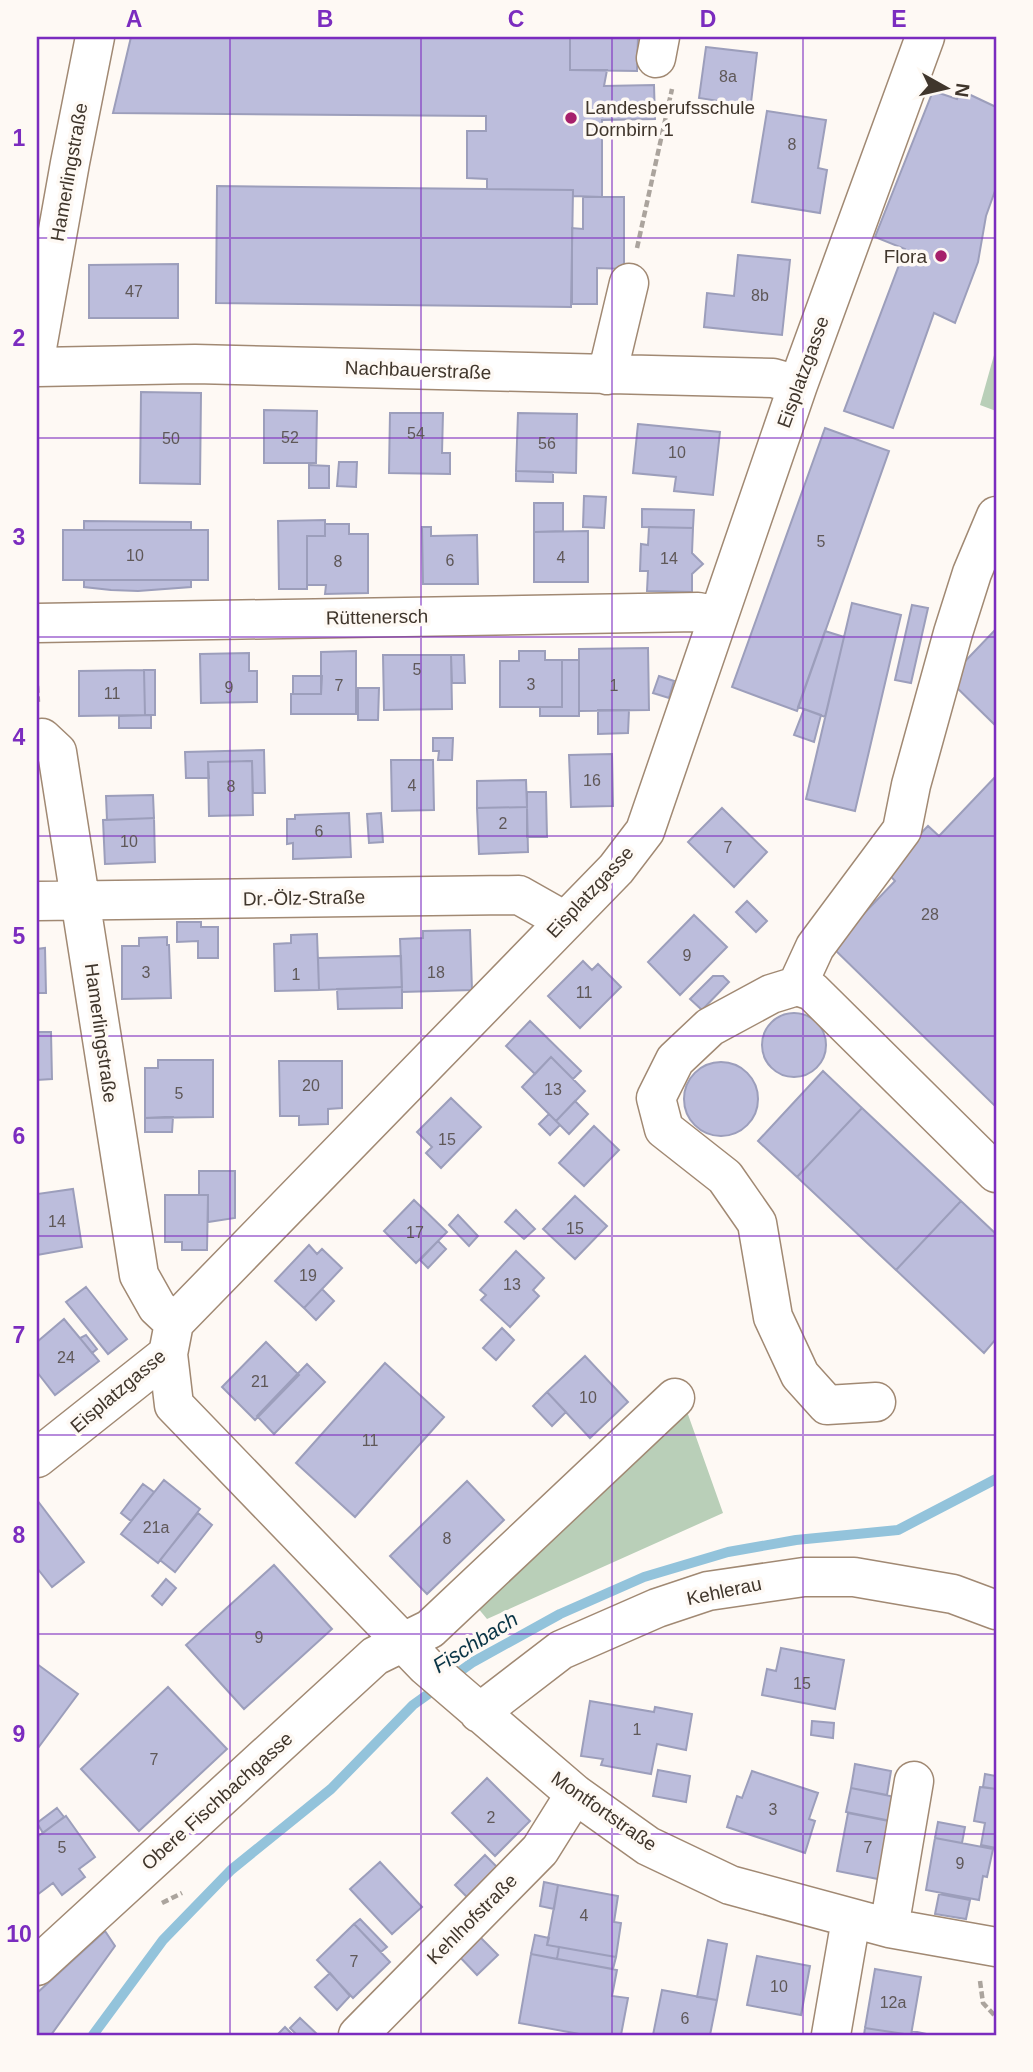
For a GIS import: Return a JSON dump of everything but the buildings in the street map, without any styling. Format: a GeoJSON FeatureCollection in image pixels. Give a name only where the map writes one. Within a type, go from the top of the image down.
{"type":"FeatureCollection","features":[{"type":"Feature","properties":{"kind":"street","name":"Hamerlingstraße"},"geometry":{"type":"LineString","coordinates":[[37,348],[69,163],[95,37]]}},
{"type":"Feature","properties":{"kind":"street","name":"Eisplatzgasse"},"geometry":{"type":"LineString","coordinates":[[37,1458],[171,1338],[623,862],[645,831],[798,385],[925,37]]}},
{"type":"Feature","properties":{"kind":"street"},"geometry":{"type":"LineString","coordinates":[[607,375],[629,283]]}},
{"type":"Feature","properties":{"kind":"street","name":"Nachbauerstraße"},"geometry":{"type":"LineString","coordinates":[[37,367],[195,364],[774,377],[798,385]]}},
{"type":"Feature","properties":{"kind":"street"},"geometry":{"type":"LineString","coordinates":[[797,986],[815,947],[902,830],[911,785],[953,633],[972,573],[996,516]]}},
{"type":"Feature","properties":{"kind":"street","name":"Rüttenersch"},"geometry":{"type":"LineString","coordinates":[[37,623],[698,612],[718,616]]}},
{"type":"Feature","properties":{"kind":"street","name":"Hamerlingstraße"},"geometry":{"type":"LineString","coordinates":[[42,738],[57,752],[139,1275],[171,1338]]}},
{"type":"Feature","properties":{"kind":"street","name":"Dr.-Ölz-Straße"},"geometry":{"type":"LineString","coordinates":[[37,901],[519,895],[565,921]]}},
{"type":"Feature","properties":{"kind":"street"},"geometry":{"type":"LineString","coordinates":[[876,1402],[827,1405],[800,1375],[773,1317],[758,1223],[725,1177],[664,1129],[656,1098],[675,1060],[710,1027],[771,994],[797,986],[812,991],[996,1172]]}},
{"type":"Feature","properties":{"kind":"street"},"geometry":{"type":"LineString","coordinates":[[171,1338],[174,1405],[415,1654]]}},
{"type":"Feature","properties":{"kind":"street","name":"Obere Fischbachgasse"},"geometry":{"type":"LineString","coordinates":[[37,1966],[375,1656],[415,1654],[430,1629],[675,1398]]}},
{"type":"Feature","properties":{"kind":"street","name":"Kehlerau"},"geometry":{"type":"LineString","coordinates":[[473,1708],[561,1650],[657,1608],[708,1591],[804,1577],[854,1577],[953,1594],[996,1610]]}},
{"type":"Feature","properties":{"kind":"street","name":"Montfortstraße"},"geometry":{"type":"LineString","coordinates":[[415,1654],[473,1708],[575,1794],[648,1846],[730,1885],[850,1919],[996,1947]]}},
{"type":"Feature","properties":{"kind":"street"},"geometry":{"type":"LineString","coordinates":[[889,1928],[914,1781]]}},
{"type":"Feature","properties":{"kind":"street","name":"Kehlhofstraße"},"geometry":{"type":"LineString","coordinates":[[358,2035],[540,1850],[575,1794]]}},
{"type":"Feature","properties":{"kind":"street"},"geometry":{"type":"LineString","coordinates":[[831,2035],[850,1919]]}},
{"type":"Feature","properties":{"kind":"path"},"geometry":{"type":"LineString","coordinates":[[629,283],[663,60]]}},
{"type":"Feature","properties":{"kind":"green space"},"geometry":{"type":"Polygon","coordinates":[[[996,348],[996,411],[980,405],[996,348]]]}},
{"type":"Feature","properties":{"kind":"green space"},"geometry":{"type":"Polygon","coordinates":[[[685,1406],[723,1513],[487,1619],[472,1601],[685,1406]]]}},
{"type":"Feature","properties":{"kind":"waterway","name":"Fischbach"},"geometry":{"type":"LineString","coordinates":[[93,2035],[163,1940],[231,1870],[331,1789],[413,1705],[473,1662],[560,1614],[644,1577],[728,1552],[796,1540],[898,1530],[996,1479]]}},
{"type":"Feature","properties":{"kind":"place","name":"Landesberufsschule Dornbirn 1"},"geometry":{"type":"Point","coordinates":[571,118]}},
{"type":"Feature","properties":{"kind":"place","name":"Flora"},"geometry":{"type":"Point","coordinates":[941,256]}}]}
